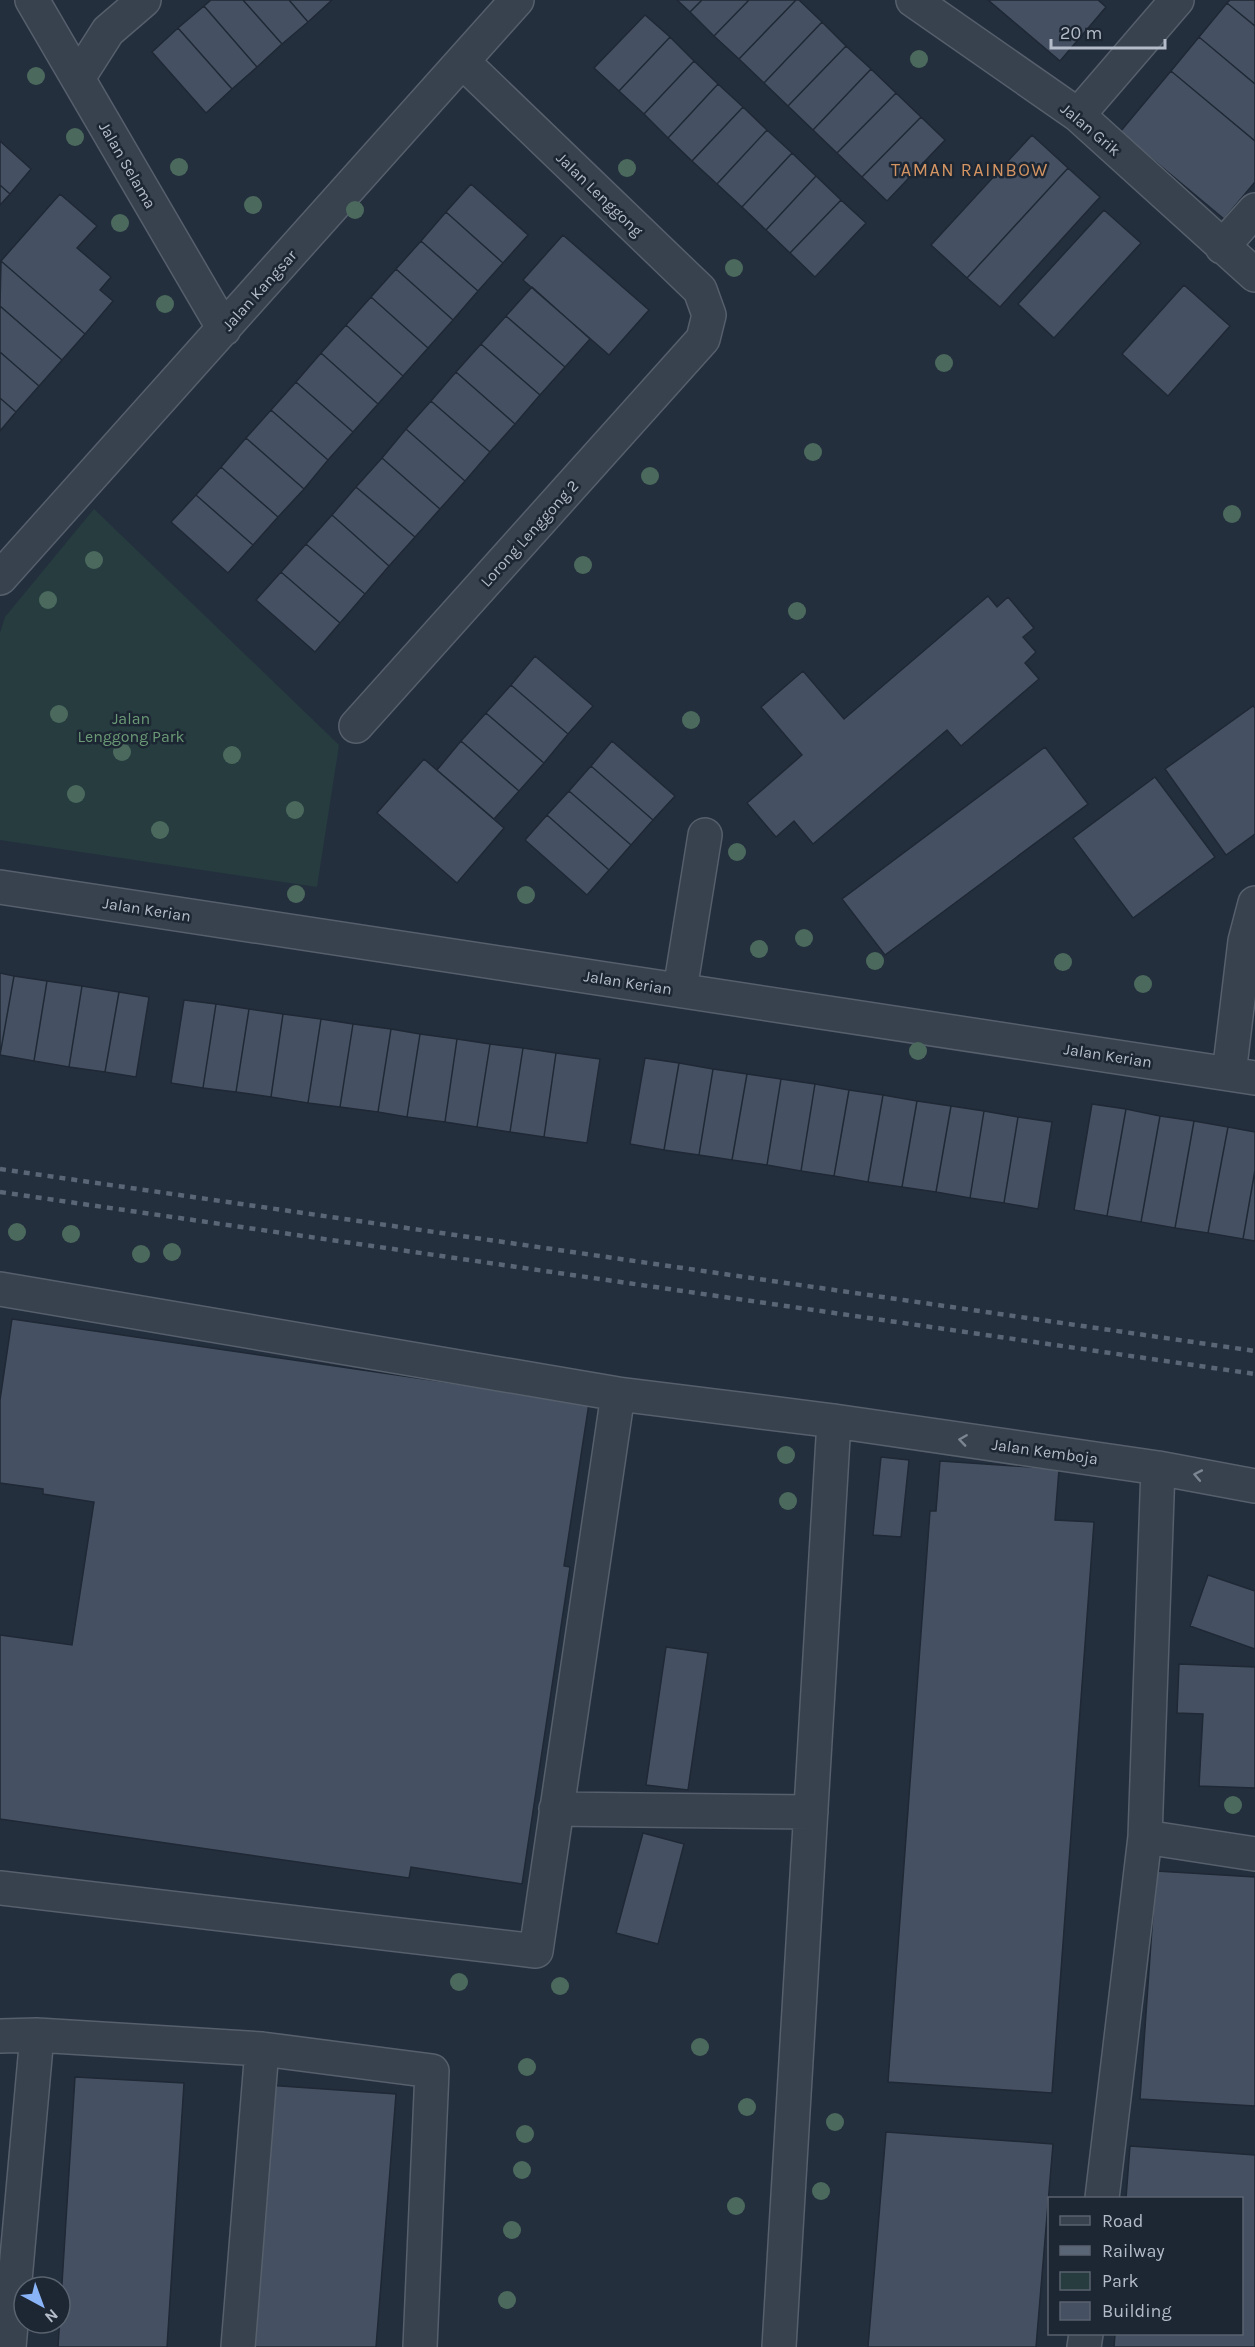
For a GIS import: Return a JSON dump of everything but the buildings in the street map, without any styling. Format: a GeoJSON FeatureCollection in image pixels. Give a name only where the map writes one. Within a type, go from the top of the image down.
{"type":"FeatureCollection","features":[{"type":"Feature","properties":{"kind":"street","name":"Jalan Selama"},"geometry":{"type":"LineString","coordinates":[[32,0],[224,329]]}},
{"type":"Feature","properties":{"kind":"street"},"geometry":{"type":"LineString","coordinates":[[78,78],[108,31],[144,0]]}},
{"type":"Feature","properties":{"kind":"street","name":"Jalan Kangsar"},"geometry":{"type":"LineString","coordinates":[[0,578],[517,0]]}},
{"type":"Feature","properties":{"kind":"street"},"geometry":{"type":"LineString","coordinates":[[1078,115],[1177,0]]}},
{"type":"Feature","properties":{"kind":"street","name":"Jalan Grik"},"geometry":{"type":"LineString","coordinates":[[922,3],[1078,115],[1255,275]]}},
{"type":"Feature","properties":{"kind":"street","name":"Jalan Lenggong"},"geometry":{"type":"LineString","coordinates":[[463,62],[700,290],[709,315],[703,339]]}},
{"type":"Feature","properties":{"kind":"street"},"geometry":{"type":"LineString","coordinates":[[1222,247],[1255,210]]}},
{"type":"Feature","properties":{"kind":"street","name":"Lorong Lenggong 2"},"geometry":{"type":"LineString","coordinates":[[356,726],[703,339]]}},
{"type":"Feature","properties":{"kind":"street"},"geometry":{"type":"LineString","coordinates":[[680,990],[705,835]]}},
{"type":"Feature","properties":{"kind":"street","name":"Jalan Kerian"},"geometry":{"type":"LineString","coordinates":[[0,887],[1242,1076]]}},
{"type":"Feature","properties":{"kind":"street"},"geometry":{"type":"LineString","coordinates":[[1242,1076],[1245,941],[1255,903]]}},
{"type":"Feature","properties":{"kind":"street","name":"Jalan Kemboja"},"geometry":{"type":"LineString","coordinates":[[0,1289],[618,1394],[834,1421],[1158,1468],[1255,1486]]}},
{"type":"Feature","properties":{"kind":"street"},"geometry":{"type":"LineString","coordinates":[[0,1888],[536,1951],[618,1394]]}},
{"type":"Feature","properties":{"kind":"street"},"geometry":{"type":"LineString","coordinates":[[779,2347],[834,1421]]}},
{"type":"Feature","properties":{"kind":"street"},"geometry":{"type":"LineString","coordinates":[[1102,2197],[1145,1837],[1158,1468]]}},
{"type":"Feature","properties":{"kind":"street"},"geometry":{"type":"LineString","coordinates":[[556,1809],[811,1812]]}},
{"type":"Feature","properties":{"kind":"street"},"geometry":{"type":"LineString","coordinates":[[1145,1837],[1255,1854]]}},
{"type":"Feature","properties":{"kind":"street"},"geometry":{"type":"LineString","coordinates":[[9,2347],[37,2035]]}},
{"type":"Feature","properties":{"kind":"street"},"geometry":{"type":"LineString","coordinates":[[0,2036],[37,2035],[262,2049],[432,2071],[420,2347]]}},
{"type":"Feature","properties":{"kind":"street"},"geometry":{"type":"LineString","coordinates":[[238,2347],[262,2049]]}},
{"type":"Feature","properties":{"kind":"green space","name":"Jalan Lenggong Park"},"geometry":{"type":"Polygon","coordinates":[[[94,509],[339,745],[317,887],[0,840],[0,633],[5,617],[94,509]]]}},
{"type":"Feature","properties":{"kind":"railway"},"geometry":{"type":"LineString","coordinates":[[0,1169],[1255,1351]]}},
{"type":"Feature","properties":{"kind":"railway"},"geometry":{"type":"LineString","coordinates":[[0,1192],[1255,1374]]}},
{"type":"Feature","properties":{"kind":"district","name":"TAMAN RAINBOW"},"geometry":{"type":"Point","coordinates":[970,170]}}]}
